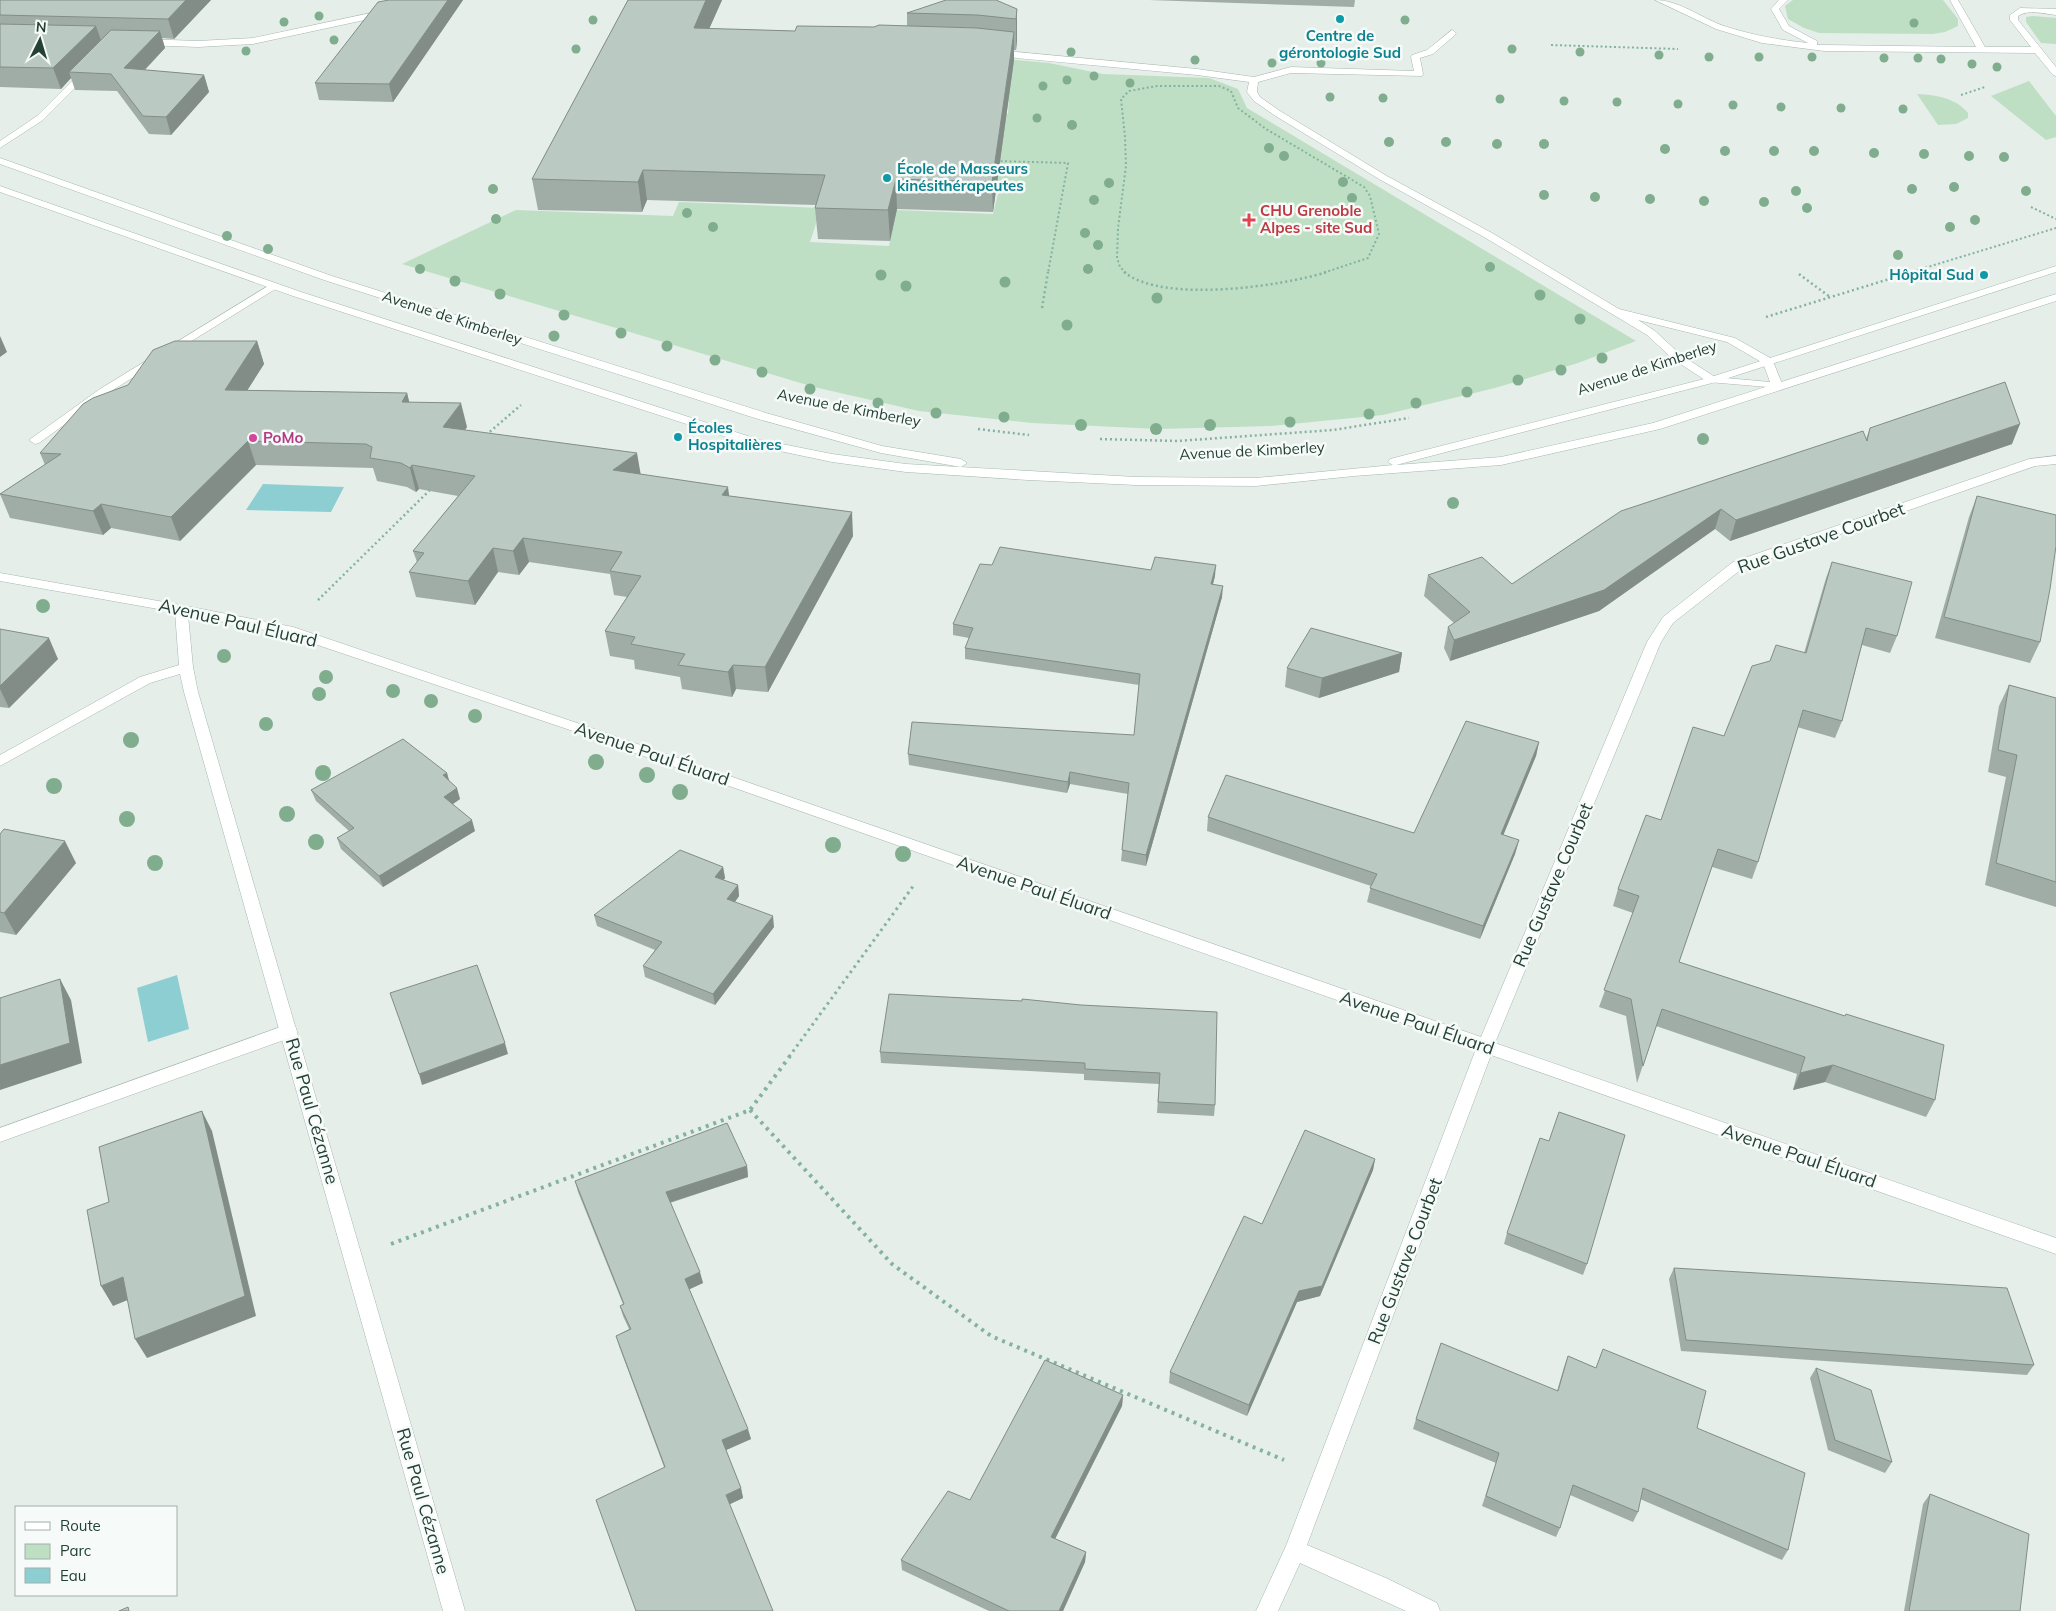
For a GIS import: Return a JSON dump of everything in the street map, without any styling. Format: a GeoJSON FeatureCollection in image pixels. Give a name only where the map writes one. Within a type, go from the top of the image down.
{"type":"FeatureCollection","features":[{"type":"Feature","properties":{"kind":"street"},"geometry":{"type":"LineString","coordinates":[[1659,0],[1726,30],[1762,40],[1824,48],[2038,50]]}},
{"type":"Feature","properties":{"kind":"street"},"geometry":{"type":"LineString","coordinates":[[1784,0],[1775,9],[1786,28],[1824,48]]}},
{"type":"Feature","properties":{"kind":"street"},"geometry":{"type":"LineString","coordinates":[[1954,0],[1982,50]]}},
{"type":"Feature","properties":{"kind":"street"},"geometry":{"type":"LineString","coordinates":[[2056,12],[2032,10],[2020,11],[2014,15],[2014,20],[2056,72]]}},
{"type":"Feature","properties":{"kind":"street"},"geometry":{"type":"LineString","coordinates":[[133,42],[198,44],[253,41],[394,11]]}},
{"type":"Feature","properties":{"kind":"street"},"geometry":{"type":"LineString","coordinates":[[987,52],[1197,72],[1254,80],[1290,70],[1419,74],[1415,57],[1430,52],[1452,33]]}},
{"type":"Feature","properties":{"kind":"street"},"geometry":{"type":"LineString","coordinates":[[0,145],[40,118],[95,62]]}},
{"type":"Feature","properties":{"kind":"street"},"geometry":{"type":"LineString","coordinates":[[1254,80],[1252,92],[1257,99],[1277,113],[1382,177],[1488,235],[1613,311],[1651,333],[1677,357],[1712,380],[1777,386],[1768,361],[1731,340],[1613,311]]}},
{"type":"Feature","properties":{"kind":"street","name":"Avenue de Kimberley"},"geometry":{"type":"LineString","coordinates":[[0,161],[328,278],[762,416],[881,449],[1028,476]]}},
{"type":"Feature","properties":{"kind":"street","name":"Avenue de Kimberley"},"geometry":{"type":"LineString","coordinates":[[0,189],[273,286],[564,382],[755,442],[832,458],[906,468],[1028,476],[1136,481],[1256,482],[1354,472],[1501,461],[1656,426],[2056,297]]}},
{"type":"Feature","properties":{"kind":"street","name":"Avenue de Kimberley"},"geometry":{"type":"LineString","coordinates":[[1354,472],[1712,380],[2056,269]]}},
{"type":"Feature","properties":{"kind":"street"},"geometry":{"type":"LineString","coordinates":[[36,440],[104,391],[273,286]]}},
{"type":"Feature","properties":{"kind":"street","name":"Rue Gustave Courbet"},"geometry":{"type":"LineString","coordinates":[[1267,1611],[1296,1550],[1486,1047],[1654,642],[1668,620],[1738,565],[2032,462],[2056,460]]}},
{"type":"Feature","properties":{"kind":"street","name":"Avenue Paul Éluard"},"geometry":{"type":"LineString","coordinates":[[0,577],[288,630],[457,686],[2056,1246]]}},
{"type":"Feature","properties":{"kind":"street","name":"Rue Paul Cézanne"},"geometry":{"type":"LineString","coordinates":[[181,609],[186,667],[454,1611]]}},
{"type":"Feature","properties":{"kind":"street"},"geometry":{"type":"LineString","coordinates":[[0,761],[145,680],[186,667]]}},
{"type":"Feature","properties":{"kind":"street"},"geometry":{"type":"LineString","coordinates":[[0,1135],[289,1031]]}},
{"type":"Feature","properties":{"kind":"street"},"geometry":{"type":"LineString","coordinates":[[1296,1550],[1429,1611]]}},
{"type":"Feature","properties":{"kind":"path"},"geometry":{"type":"LineString","coordinates":[[1551,45],[1686,49]]}},
{"type":"Feature","properties":{"kind":"path"},"geometry":{"type":"LineString","coordinates":[[1157,86],[1219,86],[1231,92],[1238,108],[1266,129],[1364,186],[1370,196],[1379,234],[1368,258],[1346,268],[1272,284],[1214,290],[1180,290],[1145,283],[1124,274],[1117,261],[1120,203],[1126,174],[1121,99],[1129,91],[1157,86]]}},
{"type":"Feature","properties":{"kind":"path"},"geometry":{"type":"LineString","coordinates":[[992,161],[1068,163],[1042,308]]}},
{"type":"Feature","properties":{"kind":"path"},"geometry":{"type":"LineString","coordinates":[[2031,207],[2056,219]]}},
{"type":"Feature","properties":{"kind":"path","name":"Avenue de Kimberley"},"geometry":{"type":"LineString","coordinates":[[1708,334],[2056,228]]}},
{"type":"Feature","properties":{"kind":"path"},"geometry":{"type":"LineString","coordinates":[[1799,274],[1831,297]]}},
{"type":"Feature","properties":{"kind":"path"},"geometry":{"type":"LineString","coordinates":[[481,440],[520,406],[564,382]]}},
{"type":"Feature","properties":{"kind":"path","name":"Avenue de Kimberley"},"geometry":{"type":"LineString","coordinates":[[1098,439],[1187,441],[1333,430],[1409,418]]}},
{"type":"Feature","properties":{"kind":"path"},"geometry":{"type":"LineString","coordinates":[[973,428],[1029,435]]}},
{"type":"Feature","properties":{"kind":"path"},"geometry":{"type":"LineString","coordinates":[[288,630],[431,488]]}},
{"type":"Feature","properties":{"kind":"path"},"geometry":{"type":"LineString","coordinates":[[353,1258],[750,1110],[936,854]]}},
{"type":"Feature","properties":{"kind":"path"},"geometry":{"type":"LineString","coordinates":[[750,1110],[892,1264],[991,1336],[1323,1477]]}},
{"type":"Feature","properties":{"kind":"green space"},"geometry":{"type":"Polygon","coordinates":[[[1793,0],[1943,0],[1958,19],[1958,26],[1945,32],[1933,34],[1819,33],[1804,28],[1788,19],[1785,6],[1793,0]]]}},
{"type":"Feature","properties":{"kind":"green space"},"geometry":{"type":"Polygon","coordinates":[[[2026,17],[2056,18],[2056,44],[2041,43],[2026,22],[2026,17]]]}},
{"type":"Feature","properties":{"kind":"green space"},"geometry":{"type":"Polygon","coordinates":[[[960,55],[1049,63],[1103,74],[1209,78],[1238,89],[1247,108],[1636,341],[1578,363],[1495,388],[1383,415],[1271,426],[1158,429],[1032,423],[919,411],[814,387],[402,264],[516,210],[673,216],[679,202],[821,208],[810,242],[889,246],[896,210],[993,214],[1000,186],[938,182],[949,116],[1008,114],[1010,78],[960,55]]]}},
{"type":"Feature","properties":{"kind":"green space"},"geometry":{"type":"Polygon","coordinates":[[[2029,81],[2056,116],[2056,137],[2046,140],[1991,96],[2029,81]]]}},
{"type":"Feature","properties":{"kind":"green space"},"geometry":{"type":"Polygon","coordinates":[[[1917,94],[1938,96],[1952,101],[1968,113],[1968,118],[1956,124],[1938,125],[1917,94]]]}},
{"type":"Feature","properties":{"kind":"water"},"geometry":{"type":"Polygon","coordinates":[[[263,484],[344,487],[331,512],[246,510],[263,484]]]}},
{"type":"Feature","properties":{"kind":"water"},"geometry":{"type":"Polygon","coordinates":[[[177,975],[189,1029],[148,1042],[137,988],[177,975]]]}},
{"type":"Feature","properties":{"kind":"building"},"geometry":{"type":"Polygon","coordinates":[[[0,0],[186,0],[168,19],[0,15],[0,0]]]}},
{"type":"Feature","properties":{"kind":"building"},"geometry":{"type":"Polygon","coordinates":[[[389,0],[448,0],[389,84],[315,83],[378,2],[389,0]]]}},
{"type":"Feature","properties":{"kind":"building"},"geometry":{"type":"Polygon","coordinates":[[[628,0],[706,0],[694,28],[795,31],[797,26],[874,27],[879,25],[977,28],[1014,32],[992,182],[896,179],[888,210],[815,208],[825,175],[643,170],[638,182],[532,179],[628,0]]]}},
{"type":"Feature","properties":{"kind":"building"},"geometry":{"type":"Polygon","coordinates":[[[946,0],[996,0],[1017,9],[1016,19],[977,15],[907,13],[946,0]]]}},
{"type":"Feature","properties":{"kind":"building"},"geometry":{"type":"Polygon","coordinates":[[[0,24],[96,26],[53,68],[0,67],[0,24]]]}},
{"type":"Feature","properties":{"kind":"building"},"geometry":{"type":"Polygon","coordinates":[[[111,30],[160,31],[124,68],[204,75],[166,117],[143,116],[111,74],[69,72],[111,30]]]}},
{"type":"Feature","properties":{"kind":"building"},"geometry":{"type":"Polygon","coordinates":[[[175,341],[257,341],[225,390],[407,393],[402,402],[461,403],[443,427],[637,453],[613,470],[728,487],[722,495],[852,512],[765,667],[733,665],[728,672],[678,665],[685,654],[631,644],[635,637],[605,631],[641,576],[610,571],[622,552],[523,538],[513,551],[493,548],[468,581],[409,572],[424,553],[413,551],[475,476],[412,465],[410,468],[401,463],[370,458],[372,447],[366,444],[248,441],[171,517],[101,504],[93,511],[0,494],[61,454],[40,453],[83,404],[93,398],[128,385],[153,350],[175,341]]]}},
{"type":"Feature","properties":{"kind":"building"},"geometry":{"type":"Polygon","coordinates":[[[2005,382],[2020,424],[1736,520],[1721,509],[1604,590],[1454,640],[1448,627],[1470,612],[1428,575],[1482,557],[1512,584],[1621,511],[1863,431],[1867,441],[1870,428],[2005,382]]]}},
{"type":"Feature","properties":{"kind":"building"},"geometry":{"type":"Polygon","coordinates":[[[1977,496],[2056,515],[2056,546],[2040,642],[1944,617],[1977,496]]]}},
{"type":"Feature","properties":{"kind":"building"},"geometry":{"type":"Polygon","coordinates":[[[1000,547],[1151,570],[1155,557],[1216,565],[1211,584],[1223,586],[1146,855],[1122,850],[1129,783],[1070,772],[1068,782],[908,754],[912,722],[1134,735],[1140,674],[965,648],[973,628],[953,624],[980,564],[992,565],[1000,547]]]}},
{"type":"Feature","properties":{"kind":"building"},"geometry":{"type":"Polygon","coordinates":[[[1832,562],[1912,582],[1897,636],[1866,628],[1842,721],[1803,710],[1758,862],[1718,849],[1679,962],[1845,1016],[1846,1014],[1944,1045],[1935,1100],[1833,1065],[1800,1073],[1805,1057],[1662,1009],[1643,1066],[1631,999],[1604,990],[1639,896],[1618,889],[1646,815],[1661,820],[1693,727],[1724,736],[1752,666],[1770,661],[1776,645],[1806,653],[1832,562]]]}},
{"type":"Feature","properties":{"kind":"building"},"geometry":{"type":"Polygon","coordinates":[[[1311,628],[1402,653],[1322,678],[1287,668],[1311,628]]]}},
{"type":"Feature","properties":{"kind":"building"},"geometry":{"type":"Polygon","coordinates":[[[0,629],[49,638],[0,686],[0,629]]]}},
{"type":"Feature","properties":{"kind":"building"},"geometry":{"type":"Polygon","coordinates":[[[2009,685],[2056,698],[2056,882],[1996,863],[2017,755],[1998,750],[2009,685]]]}},
{"type":"Feature","properties":{"kind":"building"},"geometry":{"type":"Polygon","coordinates":[[[1466,721],[1539,742],[1501,834],[1519,840],[1483,926],[1370,888],[1377,874],[1208,817],[1226,775],[1414,833],[1466,721]]]}},
{"type":"Feature","properties":{"kind":"building"},"geometry":{"type":"Polygon","coordinates":[[[403,739],[447,773],[443,775],[457,788],[444,797],[472,820],[379,876],[337,838],[354,828],[311,790],[403,739]]]}},
{"type":"Feature","properties":{"kind":"building"},"geometry":{"type":"Polygon","coordinates":[[[4,829],[65,841],[4,913],[0,912],[0,834],[4,829]]]}},
{"type":"Feature","properties":{"kind":"building"},"geometry":{"type":"Polygon","coordinates":[[[680,850],[723,867],[715,877],[738,885],[727,899],[773,916],[713,994],[643,966],[662,942],[594,915],[680,850]]]}},
{"type":"Feature","properties":{"kind":"building"},"geometry":{"type":"Polygon","coordinates":[[[477,965],[505,1043],[419,1074],[390,993],[477,965]]]}},
{"type":"Feature","properties":{"kind":"building"},"geometry":{"type":"Polygon","coordinates":[[[60,979],[70,1043],[0,1065],[0,998],[60,979]]]}},
{"type":"Feature","properties":{"kind":"building"},"geometry":{"type":"Polygon","coordinates":[[[889,994],[1022,1001],[1022,999],[1081,1005],[1217,1012],[1215,1105],[1158,1102],[1160,1073],[1085,1069],[1085,1063],[880,1052],[889,994]]]}},
{"type":"Feature","properties":{"kind":"building"},"geometry":{"type":"Polygon","coordinates":[[[202,1111],[245,1296],[135,1339],[123,1277],[101,1286],[87,1210],[109,1202],[99,1147],[202,1111]]]}},
{"type":"Feature","properties":{"kind":"building"},"geometry":{"type":"Polygon","coordinates":[[[1559,1112],[1625,1135],[1587,1264],[1507,1233],[1540,1138],[1549,1141],[1559,1112]]]}},
{"type":"Feature","properties":{"kind":"building"},"geometry":{"type":"Polygon","coordinates":[[[727,1123],[747,1166],[666,1192],[700,1272],[685,1279],[748,1429],[722,1440],[741,1488],[726,1495],[773,1611],[636,1611],[596,1500],[665,1467],[616,1336],[631,1329],[620,1306],[624,1304],[575,1181],[727,1123]]]}},
{"type":"Feature","properties":{"kind":"building"},"geometry":{"type":"Polygon","coordinates":[[[1305,1130],[1375,1159],[1322,1286],[1299,1291],[1249,1405],[1170,1372],[1244,1216],[1262,1224],[1305,1130]]]}},
{"type":"Feature","properties":{"kind":"building"},"geometry":{"type":"Polygon","coordinates":[[[1674,1268],[2007,1288],[2034,1365],[1686,1340],[1674,1268]]]}},
{"type":"Feature","properties":{"kind":"building"},"geometry":{"type":"Polygon","coordinates":[[[1441,1343],[1558,1391],[1568,1356],[1596,1368],[1603,1349],[1706,1391],[1697,1428],[1805,1473],[1788,1550],[1643,1488],[1638,1512],[1573,1485],[1560,1528],[1486,1496],[1499,1453],[1416,1419],[1441,1343]]]}},
{"type":"Feature","properties":{"kind":"building"},"geometry":{"type":"Polygon","coordinates":[[[1045,1360],[1123,1395],[1051,1537],[1086,1552],[1059,1611],[1009,1611],[901,1560],[948,1491],[970,1500],[1045,1360]]]}},
{"type":"Feature","properties":{"kind":"building"},"geometry":{"type":"Polygon","coordinates":[[[1816,1368],[1871,1390],[1892,1462],[1835,1440],[1816,1368]]]}},
{"type":"Feature","properties":{"kind":"building"},"geometry":{"type":"Polygon","coordinates":[[[1930,1494],[2029,1534],[2020,1611],[1909,1611],[1930,1494]]]}},
{"type":"Feature","properties":{"kind":"building"},"geometry":{"type":"Polygon","coordinates":[[[128,1607],[129,1611],[119,1611],[128,1607]]]}},
{"type":"Feature","properties":{"kind":"place","name":"Centre de gérontologie Sud"},"geometry":{"type":"Point","coordinates":[1340,19]}},
{"type":"Feature","properties":{"kind":"place","name":"École de Masseurs kinésithérapeutes"},"geometry":{"type":"Point","coordinates":[887,178]}},
{"type":"Feature","properties":{"kind":"place","name":"CHU Grenoble Alpes - site Sud"},"geometry":{"type":"Point","coordinates":[1249,220]}},
{"type":"Feature","properties":{"kind":"place","name":"Hôpital Sud"},"geometry":{"type":"Point","coordinates":[1984,275]}},
{"type":"Feature","properties":{"kind":"place","name":"Écoles Hospitalières"},"geometry":{"type":"Point","coordinates":[678,437]}},
{"type":"Feature","properties":{"kind":"place","name":"PoMo"},"geometry":{"type":"Point","coordinates":[253,438]}}]}
